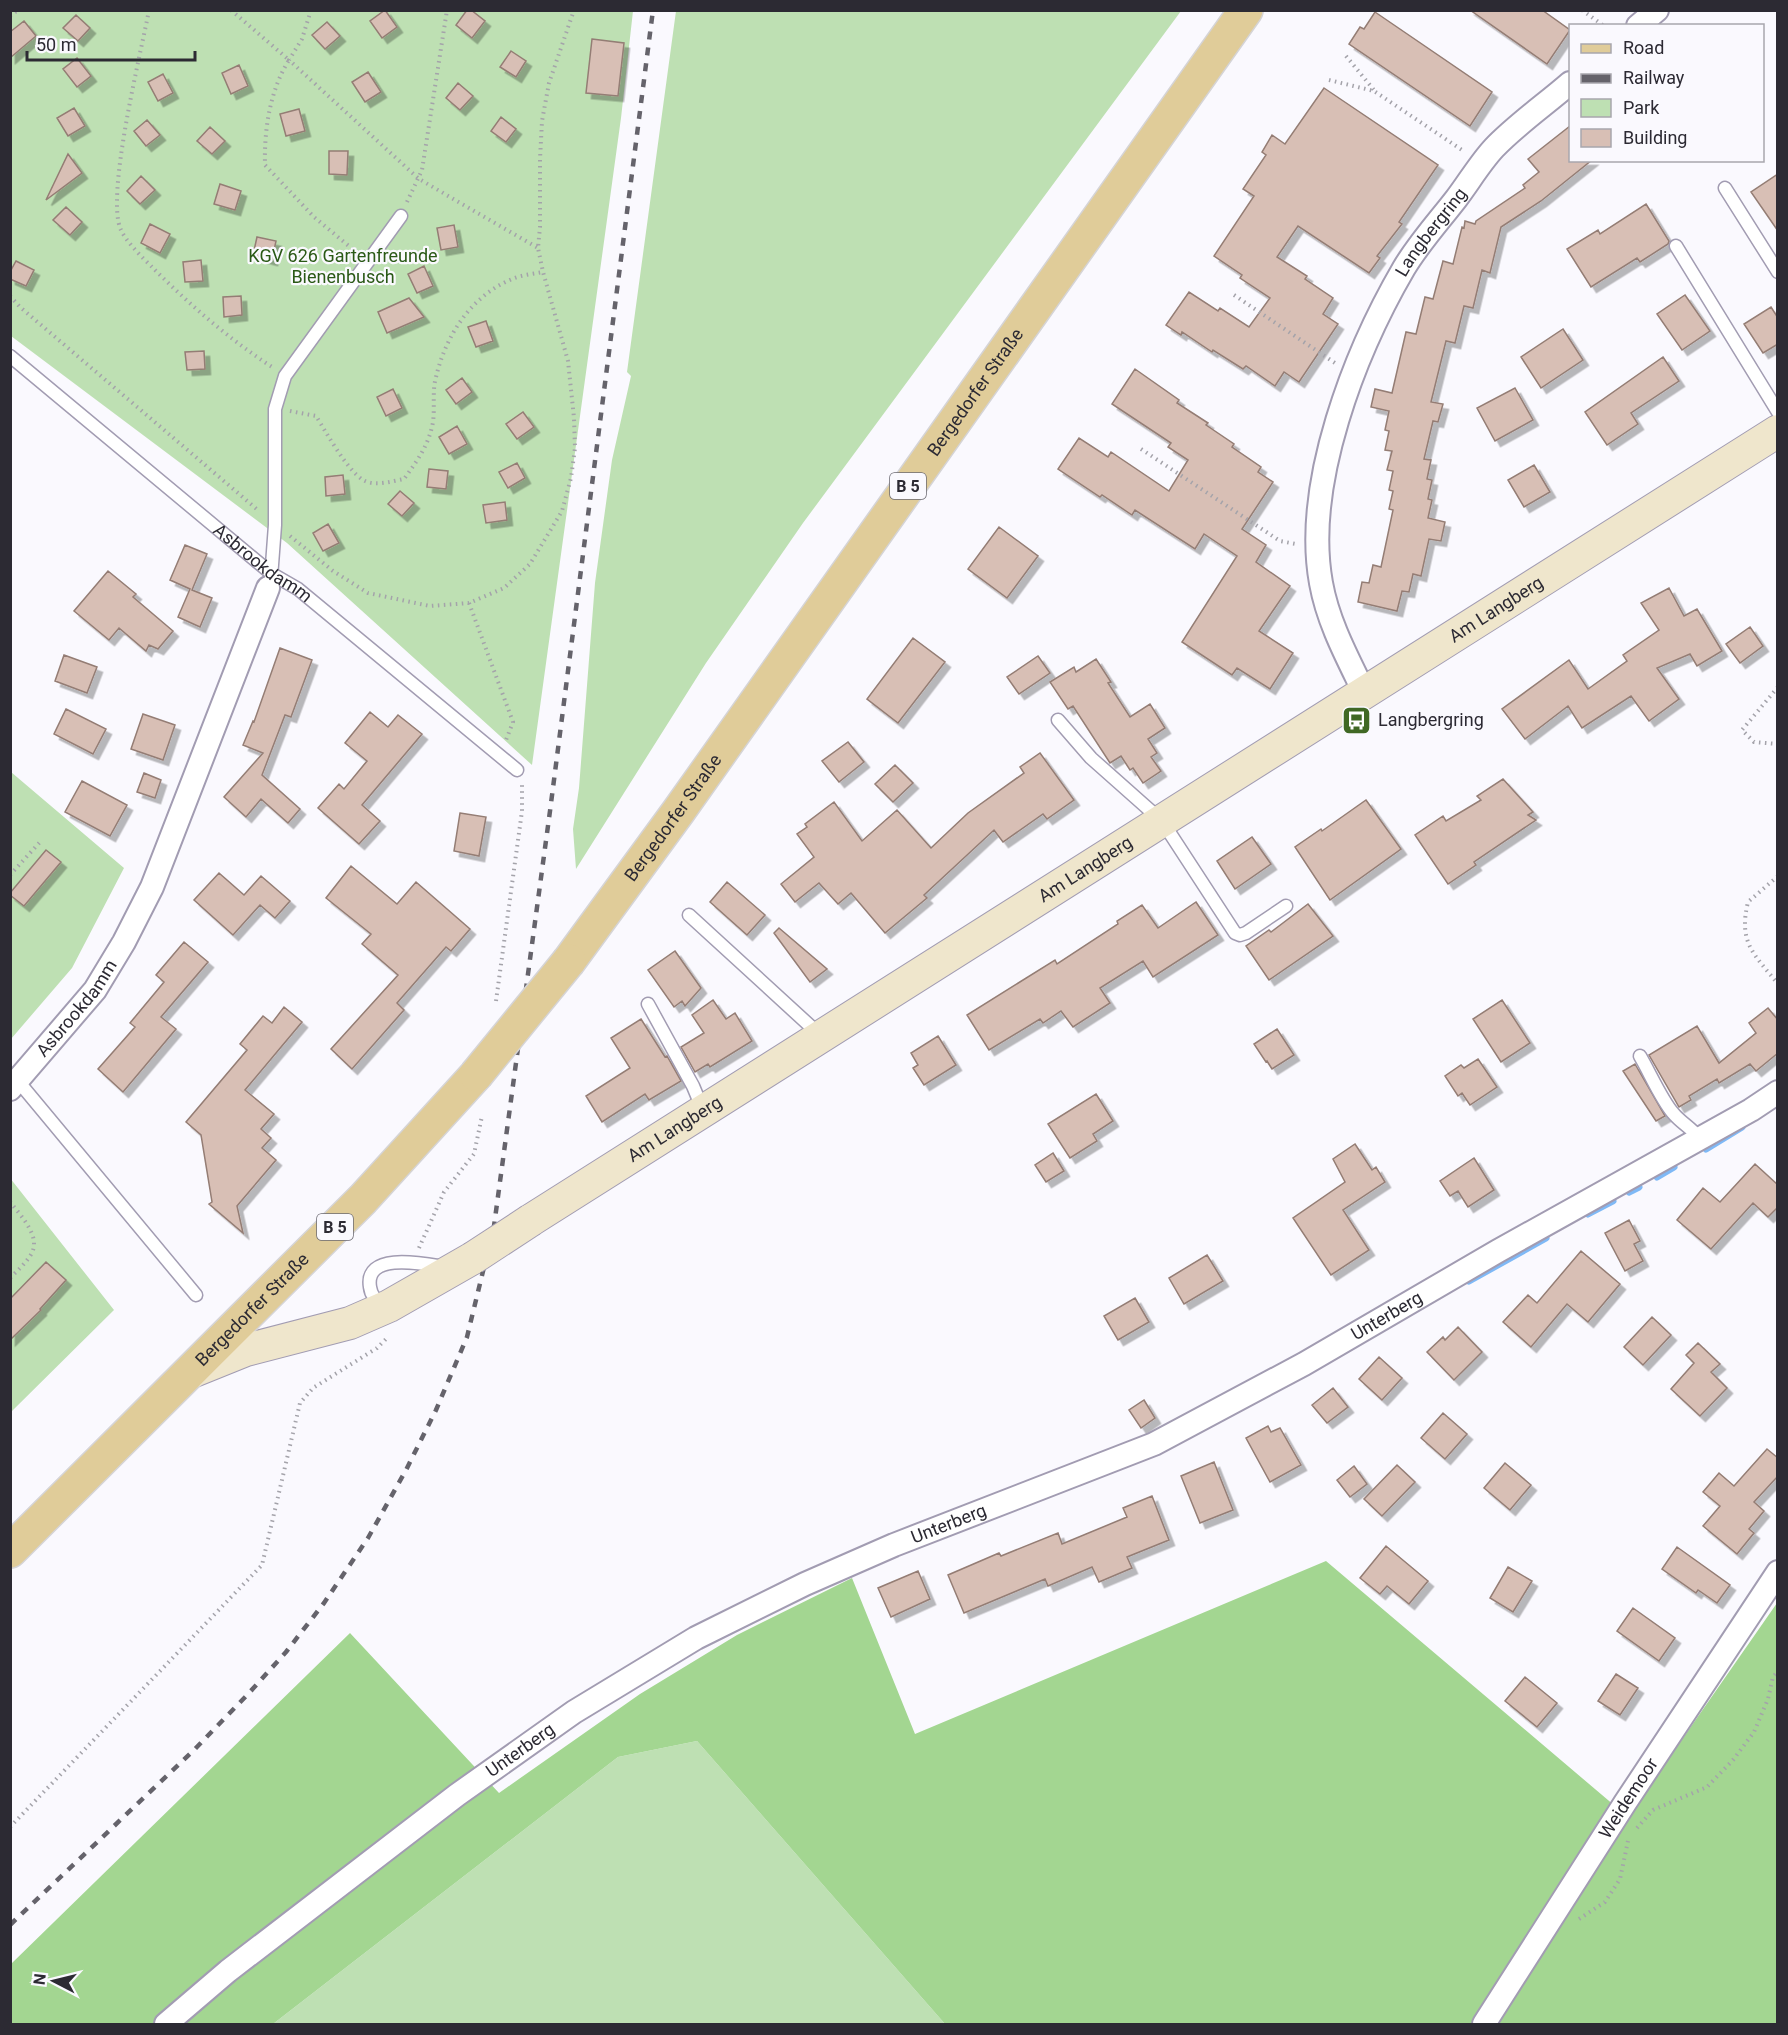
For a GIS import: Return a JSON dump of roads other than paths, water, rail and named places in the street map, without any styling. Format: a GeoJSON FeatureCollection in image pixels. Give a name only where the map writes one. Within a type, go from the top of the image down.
{"type":"FeatureCollection","features":[{"type":"Feature","properties":{"kind":"main road","name":"Bergedorfer Straße"},"geometry":{"type":"LineString","coordinates":[[10,1551],[363,1200],[476,1075],[569,961],[678,812],[1246,10]]}},
{"type":"Feature","properties":{"kind":"street"},"geometry":{"type":"LineString","coordinates":[[1640,24],[1657,10]]}},
{"type":"Feature","properties":{"kind":"street","name":"Langbergring"},"geometry":{"type":"LineString","coordinates":[[1364,692],[1331,622],[1321,582],[1318,546],[1320,501],[1329,448],[1353,375],[1378,316],[1406,266],[1494,148],[1569,84]]}},
{"type":"Feature","properties":{"kind":"street","name":"Am Langberg"},"geometry":{"type":"LineString","coordinates":[[189,1373],[246,1350],[350,1323],[389,1320],[464,1263],[531,1220],[1778,431]]}},
{"type":"Feature","properties":{"kind":"street","name":"Asbrookdamm"},"geometry":{"type":"LineString","coordinates":[[14,1085],[95,990],[124,942],[152,887],[270,581]]}},
{"type":"Feature","properties":{"kind":"street","name":"Unterberg"},"geometry":{"type":"LineString","coordinates":[[166,2025],[228,1971],[457,1795],[574,1712],[696,1638],[805,1584],[894,1545],[1154,1444],[1304,1364],[1498,1251],[1751,1110],[1778,1092]]}},
{"type":"Feature","properties":{"kind":"street","name":"Weidemoor"},"geometry":{"type":"LineString","coordinates":[[1484,2025],[1625,1803],[1778,1572]]}},
{"type":"Feature","properties":{"kind":"lane"},"geometry":{"type":"LineString","coordinates":[[1725,188],[1778,273]]}},
{"type":"Feature","properties":{"kind":"lane"},"geometry":{"type":"LineString","coordinates":[[270,581],[275,525],[276,409],[285,376],[401,216]]}},
{"type":"Feature","properties":{"kind":"lane"},"geometry":{"type":"LineString","coordinates":[[1676,246],[1778,412]]}},
{"type":"Feature","properties":{"kind":"lane","name":"Asbrookdamm"},"geometry":{"type":"LineString","coordinates":[[10,356],[270,581],[298,589],[517,770]]}},
{"type":"Feature","properties":{"kind":"lane"},"geometry":{"type":"LineString","coordinates":[[1058,720],[1091,758],[1162,821],[1235,933],[1240,935],[1246,933],[1286,906]]}},
{"type":"Feature","properties":{"kind":"lane"},"geometry":{"type":"LineString","coordinates":[[689,915],[821,1035]]}},
{"type":"Feature","properties":{"kind":"lane"},"geometry":{"type":"LineString","coordinates":[[648,1004],[693,1086],[704,1111]]}},
{"type":"Feature","properties":{"kind":"lane"},"geometry":{"type":"LineString","coordinates":[[1640,1056],[1671,1111],[1694,1130],[1700,1139]]}},
{"type":"Feature","properties":{"kind":"lane"},"geometry":{"type":"LineString","coordinates":[[14,1085],[196,1295]]}},
{"type":"Feature","properties":{"kind":"lane"},"geometry":{"type":"LineString","coordinates":[[389,1320],[371,1292],[369,1282],[371,1273],[376,1267],[387,1263],[464,1263]]}},
{"type":"Feature","properties":{"kind":"waterway"},"geometry":{"type":"LineString","coordinates":[[1706,1149],[1742,1127]]}},
{"type":"Feature","properties":{"kind":"waterway"},"geometry":{"type":"LineString","coordinates":[[1657,1177],[1674,1167]]}},
{"type":"Feature","properties":{"kind":"waterway"},"geometry":{"type":"LineString","coordinates":[[1629,1192],[1639,1187]]}},
{"type":"Feature","properties":{"kind":"waterway"},"geometry":{"type":"LineString","coordinates":[[1588,1214],[1613,1201]]}},
{"type":"Feature","properties":{"kind":"waterway"},"geometry":{"type":"LineString","coordinates":[[1469,1281],[1546,1238]]}},
{"type":"Feature","properties":{"kind":"railway"},"geometry":{"type":"LineString","coordinates":[[10,1925],[195,1749],[286,1652],[324,1603],[368,1538],[436,1410],[467,1337],[494,1226],[653,10]]}},
{"type":"Feature","properties":{"kind":"place","name":"Langbergring"},"geometry":{"type":"Point","coordinates":[1357,720]}},
{"type":"Feature","properties":{"kind":"park label","name":"KGV 626 Gartenfreunde Bienenbusch"},"geometry":{"type":"Point","coordinates":[343,266]}}]}
